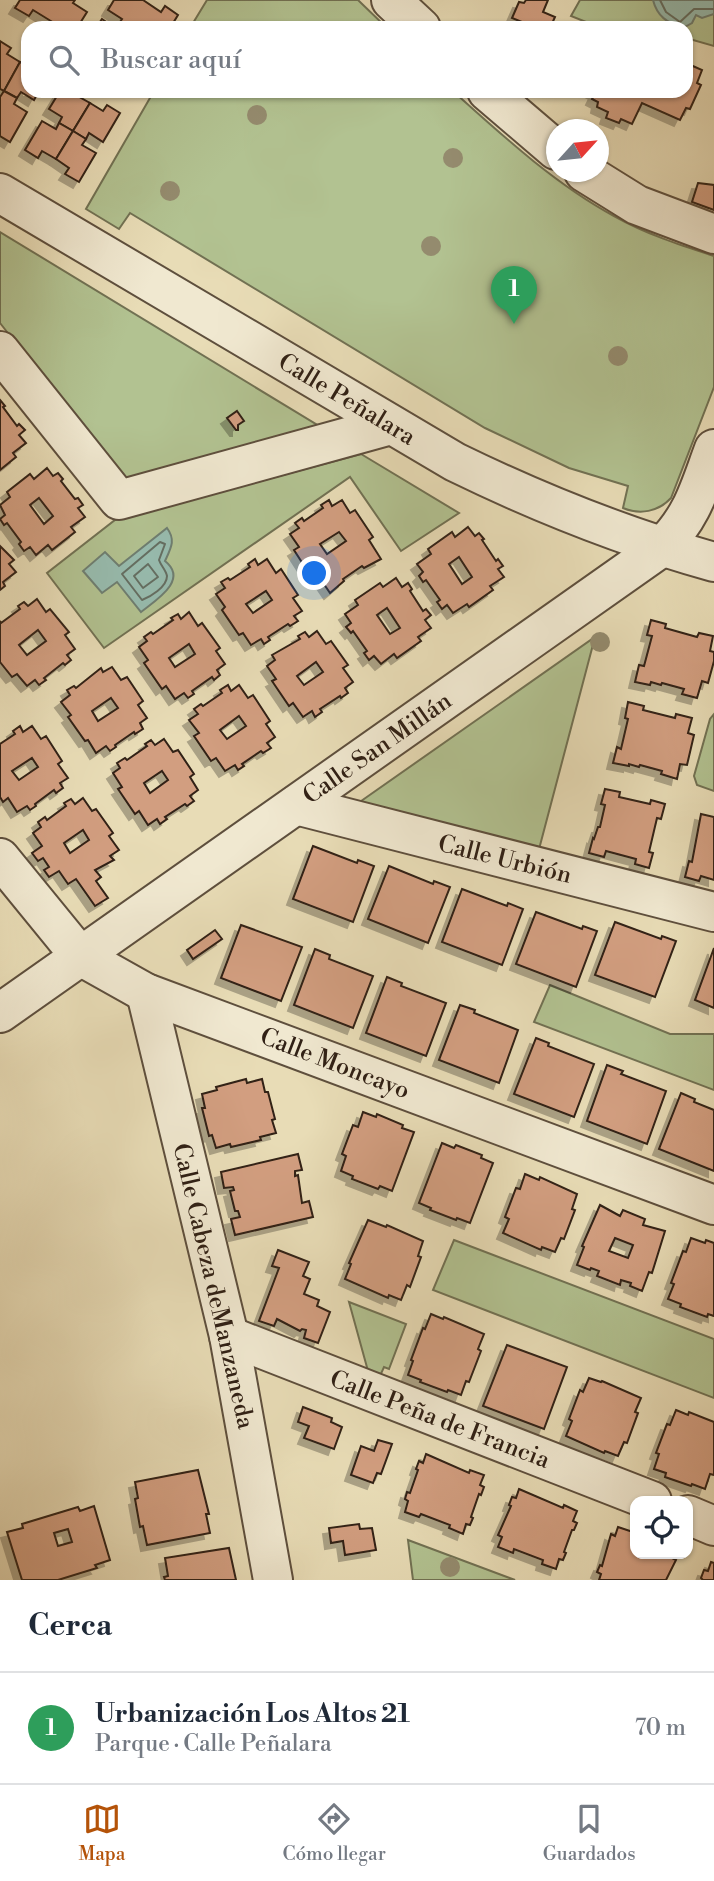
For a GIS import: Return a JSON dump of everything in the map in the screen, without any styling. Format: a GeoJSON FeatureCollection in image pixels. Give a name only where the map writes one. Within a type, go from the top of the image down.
{"type":"FeatureCollection","features":[{"type":"Feature","properties":{"kind":"street"},"geometry":{"type":"LineString","coordinates":[[391,0],[414,21]]}},
{"type":"Feature","properties":{"kind":"street"},"geometry":{"type":"LineString","coordinates":[[495,98],[546,141]]}},
{"type":"Feature","properties":{"kind":"street"},"geometry":{"type":"LineString","coordinates":[[600,182],[637,205],[714,234]]}},
{"type":"Feature","properties":{"kind":"street","name":"Calle Peñalara"},"geometry":{"type":"LineString","coordinates":[[0,193],[455,462],[523,495],[662,547],[714,562]]}},
{"type":"Feature","properties":{"kind":"street"},"geometry":{"type":"LineString","coordinates":[[0,351],[119,500],[391,425]]}},
{"type":"Feature","properties":{"kind":"street","name":"Calle San Millán"},"geometry":{"type":"LineString","coordinates":[[0,1013],[662,547],[685,520],[714,449]]}},
{"type":"Feature","properties":{"kind":"street","name":"Calle Urbión"},"geometry":{"type":"LineString","coordinates":[[296,805],[714,912]]}},
{"type":"Feature","properties":{"kind":"street","name":"Calle Moncayo"},"geometry":{"type":"LineString","coordinates":[[0,858],[80,956],[146,993],[714,1205]]}},
{"type":"Feature","properties":{"kind":"street","name":"Calle Cabeza deManzaneda"},"geometry":{"type":"LineString","coordinates":[[146,993],[229,1336],[273,1580]]}},
{"type":"Feature","properties":{"kind":"street","name":"Calle Peña de Francia"},"geometry":{"type":"LineString","coordinates":[[229,1336],[639,1496]]}},
{"type":"Feature","properties":{"kind":"street"},"geometry":{"type":"LineString","coordinates":[[693,1517],[714,1526]]}},
{"type":"Feature","properties":{"kind":"green space"},"geometry":{"type":"Polygon","coordinates":[[[207,0],[358,0],[380,21],[194,21],[207,0]]]}},
{"type":"Feature","properties":{"kind":"green space"},"geometry":{"type":"Polygon","coordinates":[[[580,0],[714,0],[714,46],[693,40],[693,21],[584,21],[571,16],[580,0]]]}},
{"type":"Feature","properties":{"kind":"green space"},"geometry":{"type":"Polygon","coordinates":[[[150,98],[461,98],[546,170],[546,182],[562,182],[626,222],[651,234],[714,256],[714,387],[671,498],[648,511],[623,508],[628,486],[569,468],[485,428],[130,213],[119,229],[86,209],[150,98]]]}},
{"type":"Feature","properties":{"kind":"green space"},"geometry":{"type":"Polygon","coordinates":[[[0,232],[319,426],[124,480],[0,323],[0,232]]]}},
{"type":"Feature","properties":{"kind":"green space"},"geometry":{"type":"Polygon","coordinates":[[[361,454],[459,513],[401,551],[350,477],[104,648],[47,573],[115,520],[361,454]]]}},
{"type":"Feature","properties":{"kind":"green space"},"geometry":{"type":"Polygon","coordinates":[[[595,637],[538,853],[354,806],[595,637]]]}},
{"type":"Feature","properties":{"kind":"green space"},"geometry":{"type":"Polygon","coordinates":[[[714,714],[714,791],[697,785],[694,776],[710,719],[714,714]]]}},
{"type":"Feature","properties":{"kind":"green space"},"geometry":{"type":"Polygon","coordinates":[[[550,985],[670,1034],[714,1034],[714,1090],[534,1022],[550,985]]]}},
{"type":"Feature","properties":{"kind":"green space"},"geometry":{"type":"Polygon","coordinates":[[[454,1240],[714,1339],[714,1398],[433,1290],[454,1240]]]}},
{"type":"Feature","properties":{"kind":"green space"},"geometry":{"type":"Polygon","coordinates":[[[349,1302],[406,1324],[389,1369],[384,1367],[380,1376],[368,1371],[349,1302]]]}},
{"type":"Feature","properties":{"kind":"green space"},"geometry":{"type":"Polygon","coordinates":[[[408,1540],[515,1580],[413,1580],[408,1540]]]}},
{"type":"Feature","properties":{"kind":"water"},"geometry":{"type":"Polygon","coordinates":[[[653,0],[714,0],[714,14],[702,18],[696,15],[693,21],[668,21],[657,10],[653,0]]]}},
{"type":"Feature","properties":{"kind":"water"},"geometry":{"type":"Polygon","coordinates":[[[167,528],[172,540],[165,561],[171,568],[172,582],[162,596],[141,612],[117,582],[102,593],[83,571],[105,552],[119,566],[167,528]]]}},
{"type":"Feature","properties":{"kind":"building"},"geometry":{"type":"Polygon","coordinates":[[[20,0],[75,0],[73,3],[87,12],[81,21],[51,21],[33,10],[29,16],[15,8],[20,0]]]}},
{"type":"Feature","properties":{"kind":"building"},"geometry":{"type":"Polygon","coordinates":[[[114,0],[143,0],[161,12],[165,6],[178,15],[174,21],[121,21],[122,19],[108,10],[114,0]]]}},
{"type":"Feature","properties":{"kind":"building"},"geometry":{"type":"Polygon","coordinates":[[[526,0],[548,0],[543,12],[555,17],[553,21],[520,21],[512,18],[519,2],[524,3],[526,0]]]}},
{"type":"Feature","properties":{"kind":"building"},"geometry":{"type":"Polygon","coordinates":[[[0,41],[11,48],[7,54],[20,62],[4,91],[0,89],[0,41]]]}},
{"type":"Feature","properties":{"kind":"building"},"geometry":{"type":"Polygon","coordinates":[[[21,62],[21,92],[17,98],[4,91],[21,62]]]}},
{"type":"Feature","properties":{"kind":"building"},"geometry":{"type":"Polygon","coordinates":[[[693,66],[702,70],[697,83],[701,85],[690,109],[686,108],[680,120],[642,103],[632,124],[621,119],[619,123],[606,118],[608,112],[597,107],[598,102],[592,98],[693,98],[693,66]]]}},
{"type":"Feature","properties":{"kind":"building"},"geometry":{"type":"Polygon","coordinates":[[[4,91],[17,98],[14,104],[27,112],[10,142],[0,136],[0,97],[4,91]]]}},
{"type":"Feature","properties":{"kind":"building"},"geometry":{"type":"Polygon","coordinates":[[[56,98],[81,98],[90,103],[73,131],[59,123],[62,117],[49,109],[56,98]]]}},
{"type":"Feature","properties":{"kind":"building"},"geometry":{"type":"Polygon","coordinates":[[[90,103],[103,111],[107,105],[120,113],[103,142],[89,133],[86,139],[73,131],[90,103]]]}},
{"type":"Feature","properties":{"kind":"building"},"geometry":{"type":"Polygon","coordinates":[[[42,121],[56,129],[59,123],[73,131],[56,159],[42,151],[38,158],[25,150],[42,121]]]}},
{"type":"Feature","properties":{"kind":"building"},"geometry":{"type":"Polygon","coordinates":[[[73,131],[86,139],[82,145],[96,153],[79,182],[65,174],[69,168],[56,159],[73,131]]]}},
{"type":"Feature","properties":{"kind":"building"},"geometry":{"type":"Polygon","coordinates":[[[698,183],[714,185],[714,210],[692,202],[698,183]]]}},
{"type":"Feature","properties":{"kind":"building"},"geometry":{"type":"Polygon","coordinates":[[[0,400],[17,426],[19,424],[25,430],[19,435],[26,443],[13,453],[16,457],[0,470],[0,400]]]}},
{"type":"Feature","properties":{"kind":"building"},"geometry":{"type":"Polygon","coordinates":[[[237,411],[244,421],[236,430],[227,418],[237,411]]]}},
{"type":"Feature","properties":{"kind":"building"},"geometry":{"type":"Polygon","coordinates":[[[47,468],[53,476],[58,473],[75,499],[78,498],[83,505],[78,508],[85,517],[71,527],[75,532],[52,550],[48,545],[36,555],[30,547],[24,551],[19,544],[21,542],[7,523],[4,525],[0,519],[5,515],[0,505],[10,497],[7,492],[30,474],[34,479],[47,468]],[[39,498],[30,505],[44,524],[53,516],[39,498]]]}},
{"type":"Feature","properties":{"kind":"building"},"geometry":{"type":"Polygon","coordinates":[[[329,500],[332,506],[342,500],[350,513],[355,510],[373,537],[369,540],[381,559],[364,568],[362,566],[343,579],[330,593],[317,574],[312,578],[294,550],[299,547],[290,534],[299,528],[295,523],[302,518],[304,521],[323,508],[321,505],[329,500]],[[339,532],[320,544],[327,554],[346,541],[339,532]]]}},
{"type":"Feature","properties":{"kind":"building"},"geometry":{"type":"Polygon","coordinates":[[[468,527],[475,536],[479,533],[496,561],[498,559],[503,566],[498,569],[504,577],[490,586],[493,590],[469,607],[467,604],[453,613],[447,605],[442,609],[437,602],[440,600],[426,580],[423,582],[419,576],[423,572],[417,564],[431,554],[428,549],[452,532],[455,537],[468,527]],[[459,557],[449,564],[462,584],[472,577],[459,557]]]}},
{"type":"Feature","properties":{"kind":"building"},"geometry":{"type":"Polygon","coordinates":[[[0,546],[14,560],[9,564],[16,572],[3,582],[5,586],[0,590],[0,546]]]}},
{"type":"Feature","properties":{"kind":"building"},"geometry":{"type":"Polygon","coordinates":[[[255,559],[258,565],[267,559],[276,573],[281,569],[298,595],[293,598],[302,611],[294,616],[298,621],[268,637],[270,640],[264,644],[261,639],[251,645],[243,633],[239,635],[222,610],[225,607],[216,594],[225,588],[221,582],[228,578],[230,580],[250,567],[248,564],[255,559]],[[266,591],[246,604],[253,613],[272,600],[266,591]]]}},
{"type":"Feature","properties":{"kind":"building"},"geometry":{"type":"Polygon","coordinates":[[[396,578],[402,587],[408,583],[423,611],[426,609],[431,615],[425,620],[431,628],[418,637],[421,641],[397,658],[394,654],[381,664],[374,656],[369,660],[364,653],[367,651],[353,631],[351,633],[346,627],[351,623],[345,614],[358,605],[355,600],[380,583],[383,587],[396,578]],[[387,608],[377,615],[390,634],[400,628],[387,608]]]}},
{"type":"Feature","properties":{"kind":"building"},"geometry":{"type":"Polygon","coordinates":[[[37,599],[46,612],[50,609],[69,632],[65,635],[75,649],[67,655],[71,660],[44,678],[46,680],[39,685],[35,680],[27,686],[17,674],[12,677],[0,662],[0,621],[1,623],[20,609],[18,606],[24,602],[28,606],[37,599]],[[38,630],[19,645],[27,655],[46,641],[38,630]]]}},
{"type":"Feature","properties":{"kind":"building"},"geometry":{"type":"Polygon","coordinates":[[[189,612],[198,626],[202,623],[220,648],[216,651],[225,664],[217,670],[220,675],[214,680],[212,677],[192,691],[194,694],[188,698],[184,693],[175,699],[166,686],[162,689],[144,663],[148,660],[139,647],[147,641],[144,637],[173,620],[171,618],[178,614],[181,619],[189,612]],[[189,644],[169,658],[175,667],[195,654],[189,644]]]}},
{"type":"Feature","properties":{"kind":"building"},"geometry":{"type":"Polygon","coordinates":[[[651,620],[666,624],[665,628],[697,637],[699,633],[713,636],[710,651],[714,652],[714,661],[708,683],[702,681],[697,698],[682,694],[684,689],[662,683],[651,682],[650,685],[635,682],[639,665],[644,666],[652,636],[647,635],[651,620]]]}},
{"type":"Feature","properties":{"kind":"building"},"geometry":{"type":"Polygon","coordinates":[[[317,631],[326,644],[331,641],[348,665],[343,668],[353,682],[345,688],[348,693],[320,709],[322,712],[315,717],[312,711],[303,717],[293,703],[289,706],[272,681],[276,679],[267,666],[275,660],[272,655],[300,639],[298,636],[305,632],[309,637],[317,631]],[[316,662],[297,676],[304,685],[323,672],[316,662]]]}},
{"type":"Feature","properties":{"kind":"building"},"geometry":{"type":"Polygon","coordinates":[[[112,667],[121,680],[127,677],[143,701],[138,705],[147,718],[140,723],[143,729],[135,734],[134,732],[110,751],[106,746],[96,753],[68,717],[71,715],[61,702],[70,695],[67,690],[74,686],[76,688],[101,668],[103,672],[112,667]],[[111,698],[92,711],[98,721],[118,708],[111,698]]]}},
{"type":"Feature","properties":{"kind":"building"},"geometry":{"type":"Polygon","coordinates":[[[228,685],[231,691],[239,685],[248,698],[253,695],[270,721],[266,724],[275,737],[267,743],[271,748],[263,753],[261,751],[238,770],[235,765],[225,771],[216,758],[211,761],[194,736],[199,733],[189,720],[198,714],[194,709],[222,693],[220,690],[228,685]],[[239,716],[220,730],[227,739],[246,726],[239,716]]]}},
{"type":"Feature","properties":{"kind":"building"},"geometry":{"type":"Polygon","coordinates":[[[628,702],[644,706],[643,710],[675,718],[676,714],[692,718],[688,733],[694,735],[687,765],[680,764],[677,779],[661,774],[662,771],[640,765],[613,763],[617,747],[621,749],[628,719],[625,718],[628,702]]]}},
{"type":"Feature","properties":{"kind":"building"},"geometry":{"type":"Polygon","coordinates":[[[20,726],[23,732],[32,726],[41,739],[46,736],[62,761],[58,764],[68,778],[60,783],[63,788],[56,793],[54,790],[30,810],[27,806],[17,812],[8,798],[3,802],[0,797],[0,744],[15,734],[13,731],[20,726]],[[32,758],[12,771],[19,780],[38,767],[32,758]]]}},
{"type":"Feature","properties":{"kind":"building"},"geometry":{"type":"Polygon","coordinates":[[[164,739],[173,752],[178,750],[194,774],[190,777],[198,790],[190,796],[194,801],[187,806],[185,804],[165,817],[167,819],[160,824],[157,819],[148,825],[139,811],[135,814],[118,789],[122,787],[113,773],[120,768],[117,763],[125,758],[127,760],[151,740],[155,745],[164,739]],[[162,771],[144,783],[150,793],[168,780],[162,771]]]}},
{"type":"Feature","properties":{"kind":"building"},"geometry":{"type":"Polygon","coordinates":[[[605,789],[620,792],[619,797],[650,804],[651,800],[665,804],[661,819],[657,818],[649,852],[653,853],[649,868],[635,864],[636,859],[606,851],[604,857],[589,853],[593,838],[600,827],[605,789]]]}},
{"type":"Feature","properties":{"kind":"building"},"geometry":{"type":"Polygon","coordinates":[[[83,798],[92,811],[96,809],[113,833],[109,836],[119,850],[110,856],[114,860],[95,870],[101,877],[96,881],[108,898],[95,906],[76,879],[68,884],[59,871],[49,877],[44,870],[49,867],[43,858],[38,861],[32,853],[42,846],[33,833],[41,827],[38,822],[45,817],[47,820],[71,799],[75,804],[83,798]],[[83,830],[64,843],[70,853],[89,840],[83,830]]]}},
{"type":"Feature","properties":{"kind":"building"},"geometry":{"type":"Polygon","coordinates":[[[701,814],[714,817],[714,880],[701,876],[699,881],[685,877],[689,861],[692,862],[701,814]]]}},
{"type":"Feature","properties":{"kind":"building"},"geometry":{"type":"Polygon","coordinates":[[[313,846],[357,863],[358,860],[374,866],[353,922],[293,899],[313,846]]]}},
{"type":"Feature","properties":{"kind":"building"},"geometry":{"type":"Polygon","coordinates":[[[389,866],[433,884],[434,881],[450,887],[428,943],[368,919],[389,866]]]}},
{"type":"Feature","properties":{"kind":"building"},"geometry":{"type":"Polygon","coordinates":[[[462,889],[507,906],[508,903],[523,909],[502,965],[442,942],[462,889]]]}},
{"type":"Feature","properties":{"kind":"building"},"geometry":{"type":"Polygon","coordinates":[[[536,912],[582,929],[583,926],[597,931],[576,987],[516,964],[536,912]]]}},
{"type":"Feature","properties":{"kind":"building"},"geometry":{"type":"Polygon","coordinates":[[[615,922],[661,939],[662,936],[676,941],[655,997],[595,975],[615,922]]]}},
{"type":"Feature","properties":{"kind":"building"},"geometry":{"type":"Polygon","coordinates":[[[241,925],[302,947],[281,1001],[221,978],[241,925]]]}},
{"type":"Feature","properties":{"kind":"building"},"geometry":{"type":"Polygon","coordinates":[[[215,930],[222,939],[193,959],[187,950],[215,930]]]}},
{"type":"Feature","properties":{"kind":"building"},"geometry":{"type":"Polygon","coordinates":[[[714,948],[714,1008],[695,1000],[714,948]]]}},
{"type":"Feature","properties":{"kind":"building"},"geometry":{"type":"Polygon","coordinates":[[[315,949],[330,955],[329,959],[373,976],[353,1028],[294,1005],[315,949]]]}},
{"type":"Feature","properties":{"kind":"building"},"geometry":{"type":"Polygon","coordinates":[[[387,977],[402,983],[401,986],[446,1003],[426,1056],[366,1033],[387,977]]]}},
{"type":"Feature","properties":{"kind":"building"},"geometry":{"type":"Polygon","coordinates":[[[460,1005],[518,1030],[499,1083],[439,1060],[460,1005]]]}},
{"type":"Feature","properties":{"kind":"building"},"geometry":{"type":"Polygon","coordinates":[[[536,1038],[549,1043],[548,1046],[594,1064],[574,1117],[514,1094],[536,1038]]]}},
{"type":"Feature","properties":{"kind":"building"},"geometry":{"type":"Polygon","coordinates":[[[607,1065],[623,1071],[621,1074],[666,1091],[647,1144],[587,1121],[607,1065]]]}},
{"type":"Feature","properties":{"kind":"building"},"geometry":{"type":"Polygon","coordinates":[[[246,1079],[247,1083],[262,1079],[275,1119],[272,1120],[276,1133],[260,1137],[261,1140],[216,1148],[212,1135],[209,1136],[202,1108],[205,1108],[202,1094],[217,1090],[216,1087],[246,1079]]]}},
{"type":"Feature","properties":{"kind":"building"},"geometry":{"type":"Polygon","coordinates":[[[681,1093],[714,1110],[714,1171],[659,1149],[681,1093]]]}},
{"type":"Feature","properties":{"kind":"building"},"geometry":{"type":"Polygon","coordinates":[[[363,1112],[376,1117],[377,1114],[414,1132],[392,1191],[380,1186],[378,1189],[352,1179],[353,1176],[341,1171],[346,1156],[342,1154],[353,1125],[358,1127],[363,1112]]]}},
{"type":"Feature","properties":{"kind":"building"},"geometry":{"type":"Polygon","coordinates":[[[442,1143],[454,1148],[456,1145],[482,1155],[481,1158],[493,1163],[470,1223],[430,1210],[431,1208],[419,1203],[442,1143]]]}},
{"type":"Feature","properties":{"kind":"building"},"geometry":{"type":"Polygon","coordinates":[[[298,1154],[302,1170],[295,1171],[295,1176],[298,1175],[302,1203],[309,1201],[313,1217],[235,1235],[231,1219],[240,1217],[238,1211],[235,1211],[230,1191],[234,1190],[233,1187],[224,1188],[221,1172],[298,1154]]]}},
{"type":"Feature","properties":{"kind":"building"},"geometry":{"type":"Polygon","coordinates":[[[525,1174],[539,1180],[540,1177],[577,1194],[572,1209],[575,1210],[564,1239],[561,1238],[555,1252],[542,1247],[541,1250],[503,1233],[509,1219],[505,1217],[516,1188],[520,1189],[525,1174]]]}},
{"type":"Feature","properties":{"kind":"building"},"geometry":{"type":"Polygon","coordinates":[[[600,1205],[620,1216],[623,1210],[645,1219],[643,1225],[665,1231],[652,1273],[649,1272],[642,1291],[630,1286],[631,1283],[621,1280],[620,1285],[597,1276],[599,1271],[577,1265],[584,1247],[582,1246],[600,1205]],[[615,1238],[609,1251],[628,1258],[633,1245],[615,1238]]]}},
{"type":"Feature","properties":{"kind":"building"},"geometry":{"type":"Polygon","coordinates":[[[368,1220],[386,1227],[387,1225],[423,1241],[418,1256],[421,1257],[410,1287],[407,1285],[401,1300],[389,1295],[388,1298],[345,1279],[368,1220]]]}},
{"type":"Feature","properties":{"kind":"building"},"geometry":{"type":"Polygon","coordinates":[[[691,1238],[714,1243],[714,1316],[708,1314],[707,1317],[680,1307],[681,1304],[668,1299],[683,1251],[686,1252],[691,1238]]]}},
{"type":"Feature","properties":{"kind":"building"},"geometry":{"type":"Polygon","coordinates":[[[278,1250],[309,1262],[303,1276],[310,1279],[304,1294],[319,1300],[317,1306],[330,1312],[318,1343],[304,1338],[306,1330],[300,1331],[277,1319],[274,1326],[259,1321],[279,1268],[272,1266],[278,1250]]]}},
{"type":"Feature","properties":{"kind":"building"},"geometry":{"type":"Polygon","coordinates":[[[431,1314],[484,1334],[478,1349],[481,1351],[461,1395],[420,1382],[421,1380],[408,1375],[423,1328],[425,1329],[431,1314]]]}},
{"type":"Feature","properties":{"kind":"building"},"geometry":{"type":"Polygon","coordinates":[[[507,1345],[567,1367],[544,1429],[483,1406],[507,1345]]]}},
{"type":"Feature","properties":{"kind":"building"},"geometry":{"type":"Polygon","coordinates":[[[589,1378],[641,1398],[627,1443],[624,1442],[618,1456],[605,1451],[604,1453],[566,1436],[580,1390],[583,1392],[589,1378]]]}},
{"type":"Feature","properties":{"kind":"building"},"geometry":{"type":"Polygon","coordinates":[[[303,1407],[332,1418],[331,1422],[342,1427],[334,1449],[304,1438],[309,1426],[298,1422],[303,1407]]]}},
{"type":"Feature","properties":{"kind":"building"},"geometry":{"type":"Polygon","coordinates":[[[676,1410],[714,1422],[714,1475],[710,1474],[705,1489],[665,1477],[666,1473],[654,1469],[659,1454],[656,1453],[667,1424],[670,1425],[676,1410]]]}},
{"type":"Feature","properties":{"kind":"building"},"geometry":{"type":"Polygon","coordinates":[[[378,1440],[392,1444],[381,1474],[377,1473],[373,1483],[351,1475],[361,1446],[374,1451],[378,1440]]]}},
{"type":"Feature","properties":{"kind":"building"},"geometry":{"type":"Polygon","coordinates":[[[426,1454],[469,1473],[470,1470],[484,1475],[480,1485],[484,1487],[481,1495],[479,1494],[471,1517],[473,1518],[470,1525],[466,1524],[463,1534],[449,1528],[450,1525],[421,1514],[419,1517],[405,1512],[407,1492],[410,1493],[419,1461],[423,1463],[426,1454]]]}},
{"type":"Feature","properties":{"kind":"building"},"geometry":{"type":"Polygon","coordinates":[[[198,1470],[209,1514],[206,1514],[210,1533],[147,1545],[143,1526],[140,1527],[135,1482],[198,1470]]]}},
{"type":"Feature","properties":{"kind":"building"},"geometry":{"type":"Polygon","coordinates":[[[519,1489],[563,1508],[564,1505],[577,1511],[573,1521],[577,1523],[572,1530],[563,1560],[559,1559],[556,1569],[542,1564],[543,1560],[514,1549],[513,1553],[498,1547],[502,1537],[498,1535],[511,1506],[512,1497],[516,1498],[519,1489]]]}},
{"type":"Feature","properties":{"kind":"building"},"geometry":{"type":"Polygon","coordinates":[[[94,1506],[110,1560],[95,1565],[97,1568],[58,1580],[22,1580],[7,1532],[23,1528],[22,1524],[78,1507],[80,1511],[94,1506]],[[68,1529],[54,1533],[58,1546],[72,1542],[68,1529]]]}},
{"type":"Feature","properties":{"kind":"building"},"geometry":{"type":"Polygon","coordinates":[[[359,1524],[360,1529],[372,1528],[376,1550],[345,1555],[343,1541],[331,1543],[329,1528],[359,1524]]]}},
{"type":"Feature","properties":{"kind":"building"},"geometry":{"type":"Polygon","coordinates":[[[618,1527],[630,1531],[630,1559],[676,1560],[666,1580],[599,1580],[601,1574],[597,1572],[600,1565],[602,1566],[611,1534],[615,1536],[618,1527]]]}},
{"type":"Feature","properties":{"kind":"building"},"geometry":{"type":"Polygon","coordinates":[[[229,1548],[236,1580],[165,1580],[164,1577],[168,1576],[165,1558],[229,1548]]]}},
{"type":"Feature","properties":{"kind":"building"},"geometry":{"type":"Polygon","coordinates":[[[711,1562],[714,1563],[714,1580],[703,1580],[701,1578],[704,1570],[708,1571],[711,1562]]]}},
{"type":"Feature","properties":{"kind":"place","name":"Urbanización Los Altos 21"},"geometry":{"type":"Point","coordinates":[514,324]}}]}
